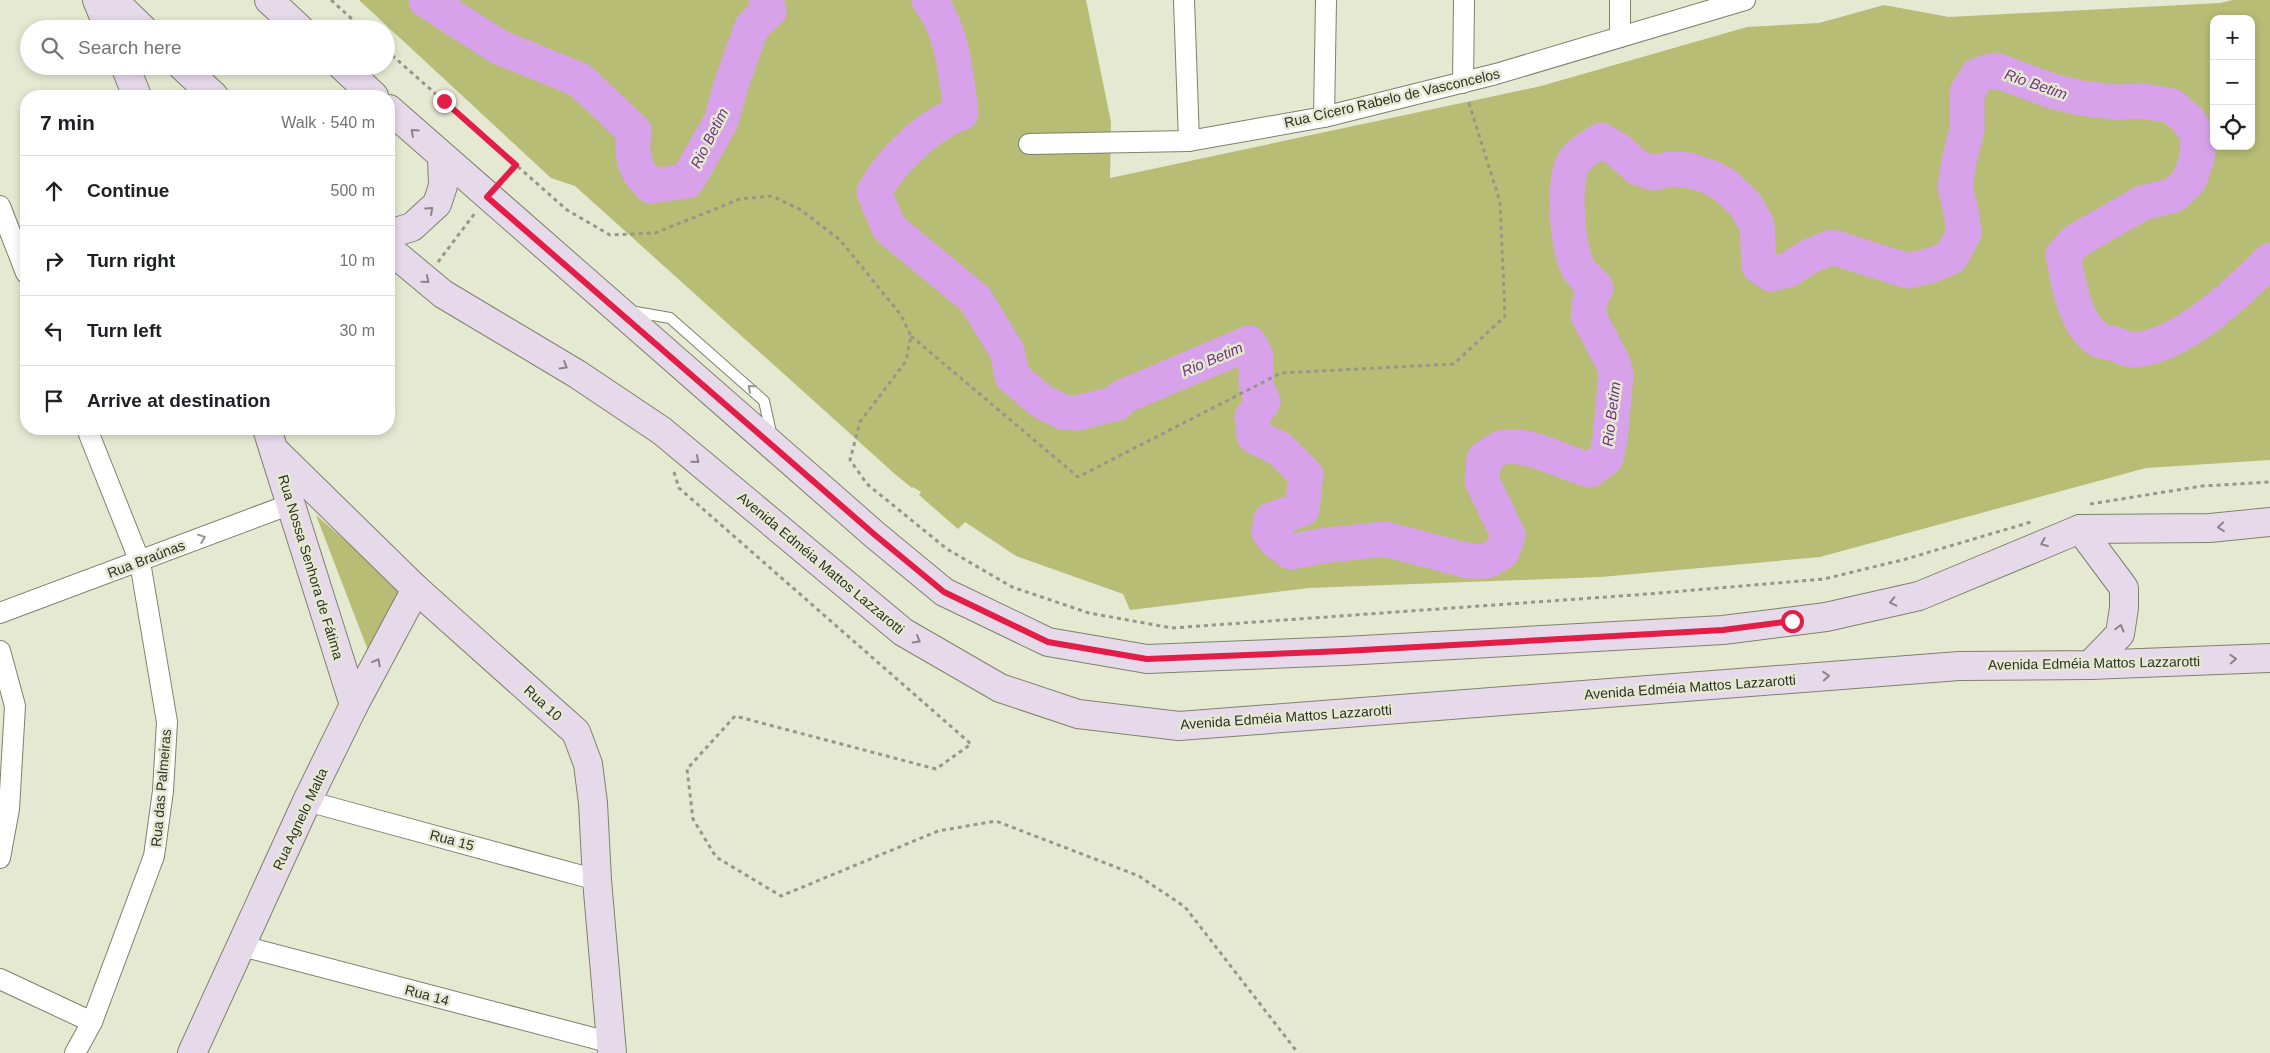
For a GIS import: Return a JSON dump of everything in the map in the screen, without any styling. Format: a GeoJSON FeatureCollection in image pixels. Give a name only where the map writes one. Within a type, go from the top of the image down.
{"type":"FeatureCollection","features":[{"type":"Feature","properties":{"kind":"main road"},"geometry":{"type":"LineString","coordinates":[[97,0],[105,20]]}},
{"type":"Feature","properties":{"kind":"main road"},"geometry":{"type":"LineString","coordinates":[[113,0],[134,20]]}},
{"type":"Feature","properties":{"kind":"main road"},"geometry":{"type":"LineString","coordinates":[[269,0],[290,20]]}},
{"type":"Feature","properties":{"kind":"main road"},"geometry":{"type":"LineString","coordinates":[[129,75],[135,90]]}},
{"type":"Feature","properties":{"kind":"main road"},"geometry":{"type":"LineString","coordinates":[[192,75],[208,90]]}},
{"type":"Feature","properties":{"kind":"main road"},"geometry":{"type":"LineString","coordinates":[[352,75],[368,90]]}},
{"type":"Feature","properties":{"kind":"main road"},"geometry":{"type":"LineString","coordinates":[[395,115],[442,158],[944,592],[1048,642],[1147,659],[1344,651],[1713,630],[1826,617],[1919,596],[2082,517],[2210,528],[2270,522]]}},
{"type":"Feature","properties":{"kind":"main road"},"geometry":{"type":"LineString","coordinates":[[395,232],[412,227],[437,204],[443,186],[442,158]]}},
{"type":"Feature","properties":{"kind":"main road","name":"Avenida Edméia Mattos Lazzarotti"},"geometry":{"type":"LineString","coordinates":[[395,254],[443,294],[577,374],[662,431],[903,632],[1000,688],[1078,714],[1179,726],[1959,666],[2090,665],[2270,658]]}},
{"type":"Feature","properties":{"kind":"main road","name":"Rua Nossa Senhora de Fátima"},"geometry":{"type":"LineString","coordinates":[[271,440],[354,705]]}},
{"type":"Feature","properties":{"kind":"main road","name":"Rua 10"},"geometry":{"type":"LineString","coordinates":[[271,440],[416,589],[576,732],[588,764],[593,803],[597,880],[612,1048]]}},
{"type":"Feature","properties":{"kind":"main road"},"geometry":{"type":"LineString","coordinates":[[2082,517],[2124,588],[2124,608],[2120,634],[2090,665]]}},
{"type":"Feature","properties":{"kind":"main road","name":"Rua Agnelo Malta"},"geometry":{"type":"LineString","coordinates":[[192,1053],[307,801],[354,705],[416,589]]}},
{"type":"Feature","properties":{"kind":"street"},"geometry":{"type":"LineString","coordinates":[[1184,0],[1189,141]]}},
{"type":"Feature","properties":{"kind":"street"},"geometry":{"type":"LineString","coordinates":[[1324,117],[1326,0]]}},
{"type":"Feature","properties":{"kind":"street"},"geometry":{"type":"LineString","coordinates":[[1463,83],[1464,0]]}},
{"type":"Feature","properties":{"kind":"street"},"geometry":{"type":"LineString","coordinates":[[1620,0],[1620,37]]}},
{"type":"Feature","properties":{"kind":"street","name":"Rua Cícero Rabelo de Vasconcelos"},"geometry":{"type":"LineString","coordinates":[[1029,144],[1189,141],[1324,117],[1463,83],[1745,0]]}},
{"type":"Feature","properties":{"kind":"street"},"geometry":{"type":"LineString","coordinates":[[0,206],[20,258]]}},
{"type":"Feature","properties":{"kind":"street","name":"Rua das Palmeiras"},"geometry":{"type":"LineString","coordinates":[[75,1053],[92,1022],[154,856],[163,791],[167,722],[140,562],[89,435]]}},
{"type":"Feature","properties":{"kind":"street","name":"Rua Braúnas"},"geometry":{"type":"LineString","coordinates":[[0,613],[291,504]]}},
{"type":"Feature","properties":{"kind":"street"},"geometry":{"type":"LineString","coordinates":[[0,651],[15,706],[9,809],[0,858]]}},
{"type":"Feature","properties":{"kind":"street","name":"Rua 15"},"geometry":{"type":"LineString","coordinates":[[307,801],[597,880]]}},
{"type":"Feature","properties":{"kind":"street","name":"Rua 14"},"geometry":{"type":"LineString","coordinates":[[242,946],[612,1048]]}},
{"type":"Feature","properties":{"kind":"street"},"geometry":{"type":"LineString","coordinates":[[0,979],[92,1022]]}},
{"type":"Feature","properties":{"kind":"path"},"geometry":{"type":"LineString","coordinates":[[330,0],[353,20]]}},
{"type":"Feature","properties":{"kind":"path"},"geometry":{"type":"LineString","coordinates":[[395,58],[567,210],[610,235],[655,233],[740,199],[772,196],[801,210],[840,240],[901,315],[911,336],[1078,477],[1281,373],[1454,364],[1505,316],[1500,202],[1463,83]]}},
{"type":"Feature","properties":{"kind":"path"},"geometry":{"type":"LineString","coordinates":[[425,279],[487,197],[516,165]]}},
{"type":"Feature","properties":{"kind":"path"},"geometry":{"type":"LineString","coordinates":[[911,336],[906,361],[860,422],[850,460],[867,484],[947,549],[1012,587],[1089,613],[1172,628],[1648,594],[1824,578],[1906,559],[2032,521]]}},
{"type":"Feature","properties":{"kind":"path"},"geometry":{"type":"LineString","coordinates":[[671,464],[679,488],[971,744],[936,769],[735,716],[687,769],[693,820],[716,857],[781,896],[938,831],[996,821],[1139,876],[1185,907],[1298,1053]]}},
{"type":"Feature","properties":{"kind":"path"},"geometry":{"type":"LineString","coordinates":[[2082,517],[2202,486],[2270,482]]}},
{"type":"Feature","properties":{"kind":"green space"},"geometry":{"type":"Polygon","coordinates":[[[359,0],[1086,0],[1111,122],[1110,178],[1541,86],[1747,27],[1819,23],[1884,5],[1949,17],[2220,3],[2233,0],[2270,0],[2270,460],[2146,468],[1820,557],[1601,577],[1309,588],[1130,610],[1123,594],[1016,556],[965,522],[958,529],[919,495],[921,492],[912,488],[575,186],[551,178],[395,33],[395,20],[381,20],[359,0]]]}},
{"type":"Feature","properties":{"kind":"green space"},"geometry":{"type":"Polygon","coordinates":[[[316,515],[404,592],[369,653],[316,515]]]}},
{"type":"Feature","properties":{"kind":"waterway","name":"Rio Betim"},"geometry":{"type":"LineString","coordinates":[[426,0],[499,47],[580,80],[634,131],[633,154],[635,161],[640,174],[651,186],[687,181],[721,121],[730,88],[752,26],[769,11],[766,0]]}},
{"type":"Feature","properties":{"kind":"waterway","name":"Rio Betim"},"geometry":{"type":"LineString","coordinates":[[929,0],[937,12],[948,39],[955,69],[961,113],[935,126],[911,145],[881,180],[874,192],[889,228],[975,299],[1007,351],[1012,376],[1041,401],[1063,412],[1077,413],[1117,403],[1122,397],[1249,343],[1256,356],[1256,385],[1263,402],[1252,417],[1254,436],[1280,449],[1306,475],[1302,509],[1271,520],[1269,532],[1275,540],[1291,552],[1320,546],[1385,539],[1469,561],[1487,561],[1502,552],[1508,535],[1482,481],[1484,459],[1496,450],[1504,447],[1525,448],[1590,470],[1606,458],[1610,439],[1616,375],[1613,363],[1588,315],[1590,300],[1596,288],[1580,271],[1574,258],[1569,232],[1567,202],[1569,175],[1574,161],[1601,140],[1618,150],[1638,168],[1654,173],[1669,169],[1689,170],[1710,177],[1725,185],[1745,204],[1757,225],[1759,266],[1771,274],[1788,270],[1810,256],[1832,247],[1908,271],[1932,265],[1951,257],[1964,233],[1955,187],[1967,130],[1967,92],[1978,75],[1995,70],[2052,91],[2080,98],[2116,102],[2145,101],[2172,106],[2189,121],[2198,136],[2197,158],[2189,181],[2174,195],[2142,203],[2076,241],[2063,255],[2077,312],[2088,331],[2096,338],[2134,350],[2154,346],[2173,338],[2209,315],[2270,260]]}},
{"type":"Feature","properties":{"kind":"route"},"geometry":{"type":"LineString","coordinates":[[444,101],[516,165],[487,197],[875,535],[944,592],[1048,642],[1147,659],[1344,651],[1723,630],[1792,621]]}}]}
